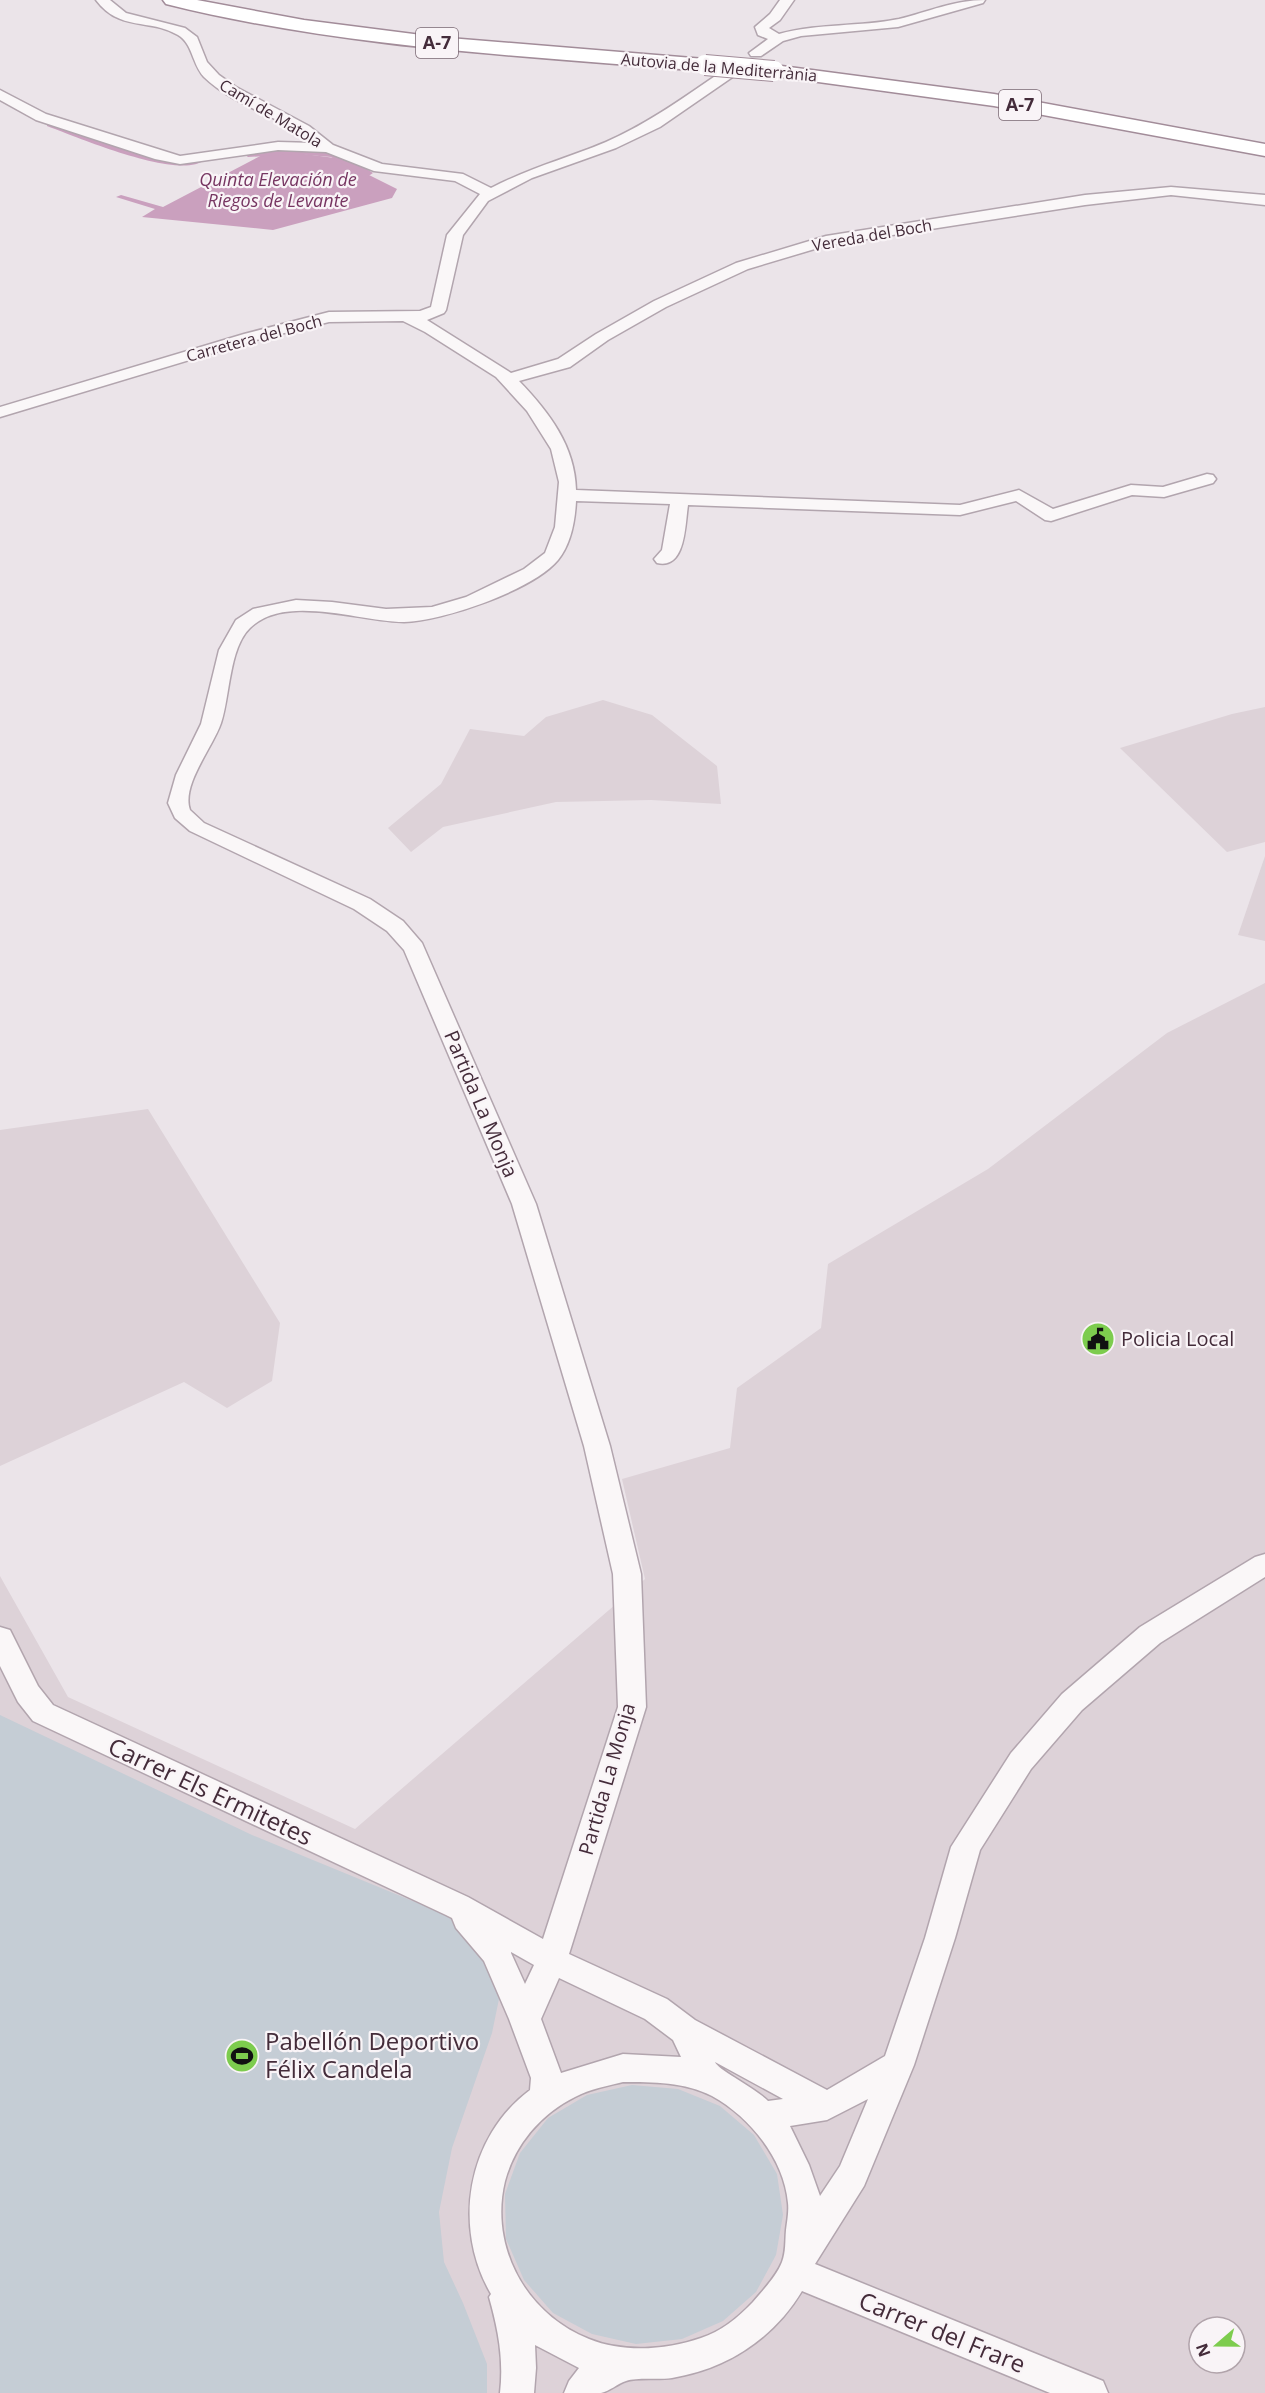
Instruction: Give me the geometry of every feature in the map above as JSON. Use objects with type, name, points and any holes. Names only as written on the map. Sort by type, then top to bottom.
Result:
[{"type":"highway","name":"Autovia de la Mediterrània","points":[[172,0],[260,19],[371,36],[705,65],[775,67],[994,100],[1265,150]]},
{"type":"highway","name":"Autovia de la Mediterrània","points":[[221,0],[361,25],[726,65],[881,74],[1008,92],[1265,139]]},
{"type":"street","name":"Camí de Matola","points":[[103,0],[112,10],[123,16],[179,31],[190,37],[200,63],[214,78],[290,122],[328,148]]},
{"type":"street","points":[[777,38],[763,32],[762,27],[775,17],[788,0]]},
{"type":"street","points":[[756,53],[777,38],[801,32],[898,23],[978,0]]},
{"type":"street","name":"Carretera del Boch","points":[[0,412],[250,337],[329,317],[422,316],[438,310],[455,235],[483,198],[527,175],[611,145],[656,124],[726,65]]},
{"type":"street","points":[[0,94],[41,117],[160,156],[180,160],[278,146],[328,148],[379,168],[458,177],[480,186],[490,194]]},
{"type":"street","name":"Vereda del Boch","points":[[508,379],[564,363],[602,337],[660,304],[742,266],[826,241],[1085,200],[1171,191],[1265,200]]},
{"type":"street","points":[[404,316],[428,324],[508,379],[548,426],[564,454],[567,495],[960,510],[1019,495],[1051,516],[1131,490],[1164,492],[1207,479]]},
{"type":"street","name":"Partida La Monja","points":[[525,2019],[552,1960],[632,1707],[627,1574],[597,1446],[524,1204],[414,948],[395,926],[362,904],[196,826],[182,816],[178,802],[183,782],[211,723],[229,649],[239,627],[259,613],[285,607],[312,605],[404,616],[434,613],[480,599],[540,567],[559,548],[566,518],[567,495]]},
{"type":"street","points":[[663,559],[671,552],[680,499]]},
{"type":"street","points":[[504,2289],[534,2325],[576,2351],[624,2364],[656,2365],[700,2356],[740,2337],[772,2307],[852,2175],[898,2065],[940,1938],[966,1847],[1021,1761],[1072,1702],[1150,1635],[1265,1564]]},
{"type":"street","name":"Carrer Els Ermitetes","points":[[4,1657],[43,1713],[457,1906],[552,1960],[656,2009],[684,2030],[706,2078]]},
{"type":"street","name":"Carrer Els Ermitetes","points":[[457,1906],[496,1953],[525,2019],[547,2078],[546,2097]]},
{"type":"street","points":[[684,2030],[827,2106]]},
{"type":"street","points":[[764,2116],[827,2106],[898,2065]]},
{"type":"street","points":[[517,2393],[520,2374],[518,2339],[504,2289],[489,2255],[483,2219],[486,2184],[499,2150],[519,2121],[546,2097],[582,2078],[623,2067],[665,2068],[706,2078],[737,2094],[764,2116],[792,2157],[803,2195],[805,2204],[798,2262]]},
{"type":"street","name":"Carrer del Frare","points":[[798,2262],[1091,2393]]},
{"type":"street","points":[[581,2393],[588,2382],[624,2364]]},
{"type":"shaded area","points":[[603,700],[652,715],[717,766],[721,804],[651,800],[556,802],[443,827],[411,852],[388,828],[441,784],[470,729],[524,736],[546,717]]},
{"type":"shaded area","points":[[1265,707],[1265,842],[1227,852],[1120,748],[1232,714]]},
{"type":"shaded area","points":[[1265,856],[1265,941],[1238,935]]},
{"type":"shaded area","points":[[1265,983],[1265,2393],[0,2393],[0,1576],[68,1697],[355,1829],[645,1579],[622,1479],[730,1448],[737,1388],[821,1328],[828,1264],[988,1169],[1167,1033]]},
{"type":"shaded area","points":[[148,1109],[280,1323],[272,1381],[227,1408],[184,1382],[0,1466],[0,1130]]},
{"type":"shaded area","name":"Pabellón Deportivo Félix Candela","points":[[0,1715],[252,1835],[454,1918],[488,1962],[499,1999],[492,2033],[452,2148],[439,2212],[444,2262],[487,2364],[487,2393],[0,2393]]},
{"type":"shaded area","points":[[632,2085],[678,2089],[720,2106],[754,2135],[777,2174],[783,2215],[776,2255],[756,2292],[723,2321],[682,2339],[636,2344],[592,2334],[553,2313],[524,2280],[506,2239],[505,2194],[520,2153],[548,2118],[587,2095]]},
{"type":"water","name":"Quinta Elevación de Riegos de Levante","points":[[289,152],[335,158],[397,189],[392,198],[273,230],[142,217],[155,209],[116,197],[121,195],[163,207],[264,154]]},
{"type":"waterway","points":[[51,124],[142,156],[174,163],[198,160]]},
{"type":"waterway","points":[[248,153],[297,150],[334,154],[367,173]]},
{"type":"place","name":"Policia Local","points":[[1098,1339]]},
{"type":"place","name":"Pabellón Deportivo Félix Candela","points":[[242,2056]]}]
